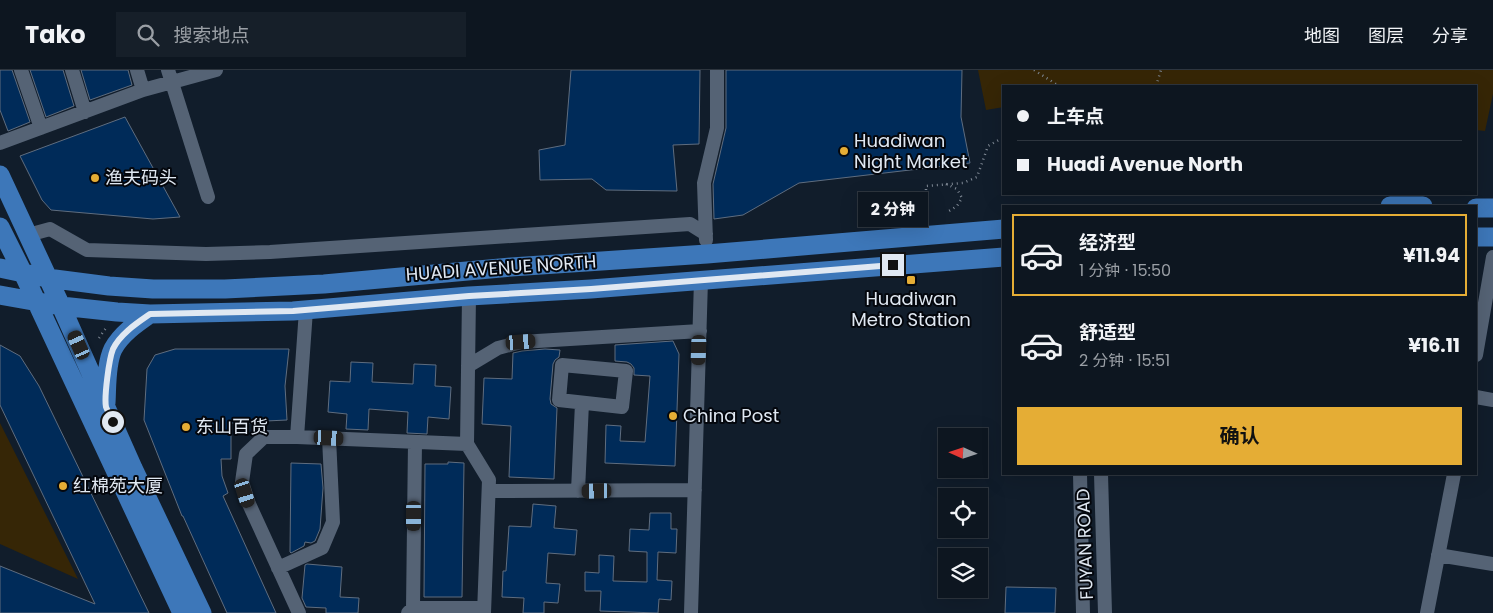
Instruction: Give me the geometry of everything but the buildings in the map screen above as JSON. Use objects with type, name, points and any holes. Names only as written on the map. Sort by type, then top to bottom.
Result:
[{"type":"main road","points":[[0,175],[133,468],[202,613]]},
{"type":"main road","points":[[1477,208],[1493,208]]},
{"type":"main road","points":[[0,227],[182,613]]},
{"type":"main road","name":"HUADI AVENUE NORTH","points":[[0,268],[48,278],[109,286],[225,289],[324,284],[511,267],[706,254],[1002,229]]},
{"type":"main road","points":[[1477,237],[1493,237]]},
{"type":"main road","name":"HUADI AVENUE NORTH","points":[[0,295],[61,306],[150,314],[306,310],[469,296],[591,289],[1002,257]]},
{"type":"main road","points":[[106,406],[108,370],[114,349],[126,333],[150,314]]},
{"type":"street","points":[[21,70],[41,128]]},
{"type":"street","points":[[72,70],[85,112]]},
{"type":"street","points":[[137,70],[143,90]]},
{"type":"street","points":[[0,143],[143,90],[170,76],[216,70]]},
{"type":"street","points":[[706,254],[704,183],[717,128],[717,70]]},
{"type":"street","points":[[170,76],[208,197]]},
{"type":"street","points":[[28,235],[50,229],[87,250],[206,254],[270,252],[690,224],[706,234]]},
{"type":"street","points":[[1477,349],[1493,257]]},
{"type":"street","points":[[691,613],[701,280]]},
{"type":"street","points":[[415,442],[410,611],[484,611],[489,480],[467,444],[469,296]]},
{"type":"street","points":[[297,437],[306,310]]},
{"type":"street","points":[[468,366],[498,348],[521,342],[700,330]]},
{"type":"street","points":[[562,364],[626,371],[622,407],[582,403],[559,400],[562,364]]},
{"type":"street","points":[[1477,397],[1493,400]]},
{"type":"street","points":[[578,491],[582,403]]},
{"type":"street","points":[[299,613],[249,504],[242,482],[246,454],[264,437],[467,444]]},
{"type":"street","points":[[278,568],[322,548],[333,522],[329,438]]},
{"type":"street","name":"FUYAN ROAD","points":[[1080,475],[1084,613]]},
{"type":"street","name":"FUYAN ROAD","points":[[1102,475],[1105,613]]},
{"type":"street","points":[[1427,613],[1454,475]]},
{"type":"street","points":[[489,491],[695,490]]},
{"type":"street","points":[[1438,554],[1493,564]]},
{"type":"path","points":[[1034,70],[1057,85]]},
{"type":"path","points":[[1156,85],[1161,70]]},
{"type":"path","points":[[918,213],[926,200],[926,186],[963,183],[977,177],[988,146],[1002,138]]},
{"type":"path","points":[[945,184],[957,189],[962,198],[957,206],[949,211]]},
{"type":"path","points":[[98,338],[106,328]]},
{"type":"shaded area","points":[[978,70],[1493,70],[1493,94],[1485,131],[1477,130],[1477,85],[1002,85],[1002,107],[986,110]]},
{"type":"shaded area","points":[[0,423],[78,579],[0,544]]},
{"type":"place","name":"Huadiwan Night Market","points":[[844,151]]},
{"type":"place","name":"渔夫码头","points":[[95,178]]},
{"type":"place","name":"Huadiwan Metro Station","points":[[911,280]]},
{"type":"place","name":"China Post","points":[[673,416]]},
{"type":"place","name":"东山百货","points":[[186,427]]},
{"type":"place","name":"红棉苑大厦","points":[[63,486]]},
{"type":"route","points":[[113,422],[106,406],[108,370],[114,349],[126,333],[150,314],[293,311],[469,296],[591,289],[893,265]]}]
